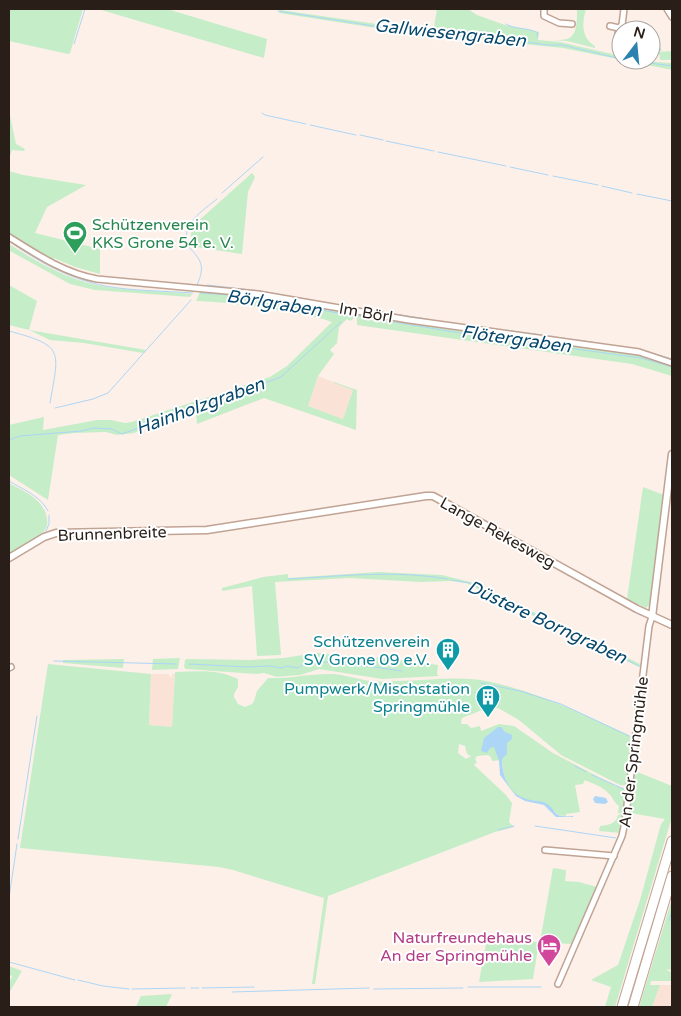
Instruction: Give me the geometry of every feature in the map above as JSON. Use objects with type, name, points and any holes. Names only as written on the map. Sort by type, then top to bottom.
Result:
[{"type":"highway","points":[[622,1007],[672,841]]},
{"type":"highway","points":[[633,1007],[672,876]]},
{"type":"street","points":[[544,9],[544,16],[559,22],[572,24]]},
{"type":"street","points":[[668,9],[672,17]]},
{"type":"street","name":"Im Börl","points":[[9,236],[51,263],[97,279],[258,294],[409,320],[639,352],[672,363]]},
{"type":"street","points":[[652,617],[672,454]]},
{"type":"street","name":"Lange Rekesweg","points":[[192,531],[433,496],[652,617],[672,625]]},
{"type":"street","name":"Brunnenbreite","points":[[9,558],[44,537],[56,533],[192,531]]},
{"type":"street","name":"An der Springmühle","points":[[558,984],[622,836],[652,617]]},
{"type":"street","points":[[545,850],[614,856]]},
{"type":"shaded area","points":[[318,376],[353,390],[343,419],[308,406]]},
{"type":"shaded area","points":[[151,674],[169,674],[172,677],[172,674],[175,674],[172,727],[149,725]]},
{"type":"shaded area","points":[[660,985],[672,985],[672,1007],[652,1007]]},
{"type":"green space","points":[[9,9],[83,9],[70,53],[9,41]]},
{"type":"green space","points":[[98,9],[167,9],[267,39],[264,58]]},
{"type":"green space","points":[[437,9],[468,9],[477,15],[505,25],[539,32],[538,40],[560,42],[611,54],[611,58],[563,48],[402,32],[279,13],[280,10],[433,32]]},
{"type":"green space","points":[[577,9],[586,9],[584,19],[585,34],[595,48],[567,41],[554,40],[571,37],[575,31]]},
{"type":"green space","points":[[672,51],[672,60],[661,60],[661,52]]},
{"type":"green space","points":[[661,62],[672,63],[672,70],[661,68]]},
{"type":"green space","points":[[9,111],[16,144],[25,149],[24,151],[12,150],[9,159]]},
{"type":"green space","points":[[9,171],[86,185],[47,207],[35,233],[100,249],[100,274],[75,267],[54,258],[52,261],[9,234]]},
{"type":"green space","points":[[252,173],[255,177],[248,192],[242,254],[196,247],[191,236],[195,224]]},
{"type":"green space","points":[[9,244],[56,271],[81,281],[107,287],[192,294],[190,297],[95,290],[70,284],[10,251]]},
{"type":"green space","points":[[9,285],[37,301],[29,330],[9,325]]},
{"type":"green space","points":[[201,290],[229,291],[348,311],[353,315],[353,319],[350,321],[347,319],[339,327],[337,343],[330,350],[334,354],[318,376],[308,406],[343,419],[353,390],[334,382],[357,390],[356,430],[264,398],[197,424],[196,413],[176,417],[159,426],[147,427],[134,433],[117,435],[106,432],[58,435],[48,500],[9,475],[9,425],[44,417],[43,430],[97,420],[132,422],[270,377],[287,366],[332,322],[267,308],[196,301]]},
{"type":"green space","points":[[361,313],[642,355],[672,364],[672,376],[632,364],[357,325],[357,316]]},
{"type":"green space","points":[[29,330],[146,350],[143,353],[84,343],[50,340]]},
{"type":"green space","points":[[9,483],[38,501],[45,512],[47,527],[31,542],[9,554]]},
{"type":"green space","points":[[643,487],[664,495],[665,500],[650,604],[646,608],[627,599]]},
{"type":"green space","points":[[378,572],[442,575],[474,583],[640,664],[639,667],[466,583],[349,578],[275,582],[281,655],[257,656],[252,586],[222,591],[222,588],[263,577],[288,574],[288,578]]},
{"type":"green space","points":[[317,653],[394,659],[438,665],[437,674],[439,676],[382,679],[319,669],[300,675],[277,677],[264,673],[186,669],[184,667],[185,660],[187,659],[250,660]]},
{"type":"green space","points":[[180,658],[178,669],[152,670],[153,659]]},
{"type":"green space","points":[[124,659],[123,668],[63,663],[63,660]]},
{"type":"green space","points":[[48,664],[151,674],[149,725],[172,727],[175,672],[215,672],[238,679],[238,687],[234,697],[238,704],[245,707],[252,704],[257,691],[268,678],[333,674],[377,682],[467,679],[491,682],[528,692],[581,713],[633,737],[627,786],[620,785],[561,755],[519,720],[500,709],[494,707],[487,708],[462,718],[461,724],[467,724],[471,728],[480,726],[481,731],[499,724],[514,726],[553,753],[616,786],[624,788],[627,791],[621,833],[599,831],[600,826],[611,824],[618,815],[623,814],[618,813],[619,806],[600,787],[585,780],[583,784],[575,785],[580,812],[566,814],[566,816],[562,815],[556,813],[543,803],[518,796],[507,783],[503,772],[502,760],[492,761],[488,755],[477,756],[475,759],[477,762],[474,765],[512,803],[509,822],[514,827],[495,832],[328,896],[315,984],[312,984],[324,898],[219,867],[20,848]],"holes":[[[459,744],[465,746],[467,754],[471,756],[466,759],[458,753]]]},
{"type":"green space","points":[[635,771],[672,786],[672,817],[615,1007],[605,1007],[611,987],[591,980],[618,965],[640,900],[661,824],[665,819],[630,813]]},
{"type":"green space","points":[[553,868],[566,870],[565,881],[579,882],[597,887],[572,944],[540,942]]},
{"type":"green space","points":[[672,899],[672,970],[666,969],[672,973],[672,981],[651,981],[650,985],[660,985],[652,1007],[639,1007]]},
{"type":"green space","points":[[487,938],[539,942],[533,979],[479,982]]},
{"type":"green space","points":[[9,966],[22,971],[9,993],[9,984],[12,976],[9,975]]},
{"type":"green space","points":[[172,994],[166,1007],[136,1007],[141,996]]},
{"type":"water","points":[[498,727],[512,735],[512,739],[507,743],[507,754],[502,759],[505,777],[514,792],[518,796],[529,800],[548,804],[560,816],[573,817],[556,817],[544,805],[525,801],[516,796],[500,775],[499,761],[494,747],[490,748],[487,753],[481,751],[484,738]]},
{"type":"water","points":[[595,796],[606,798],[608,802],[605,804],[595,803],[593,799]]},
{"type":"waterway","name":"Gallwiesengraben","points":[[74,44],[85,9]]},
{"type":"waterway","name":"Gallwiesengraben","points":[[278,11],[405,31],[479,36],[548,45],[562,45],[611,57]]},
{"type":"waterway","points":[[506,24],[534,31],[538,33],[537,37]]},
{"type":"waterway","name":"Gallwiesengraben","points":[[661,64],[672,66]]},
{"type":"waterway","points":[[262,113],[306,124]]},
{"type":"waterway","points":[[310,125],[356,135]]},
{"type":"waterway","points":[[360,135],[383,140]]},
{"type":"waterway","points":[[386,141],[434,151]]},
{"type":"waterway","points":[[438,152],[506,166]]},
{"type":"waterway","points":[[222,193],[263,157]]},
{"type":"waterway","points":[[510,167],[548,175]]},
{"type":"waterway","points":[[553,176],[598,185]]},
{"type":"waterway","points":[[602,186],[632,193]]},
{"type":"waterway","points":[[637,194],[672,201]]},
{"type":"waterway","points":[[197,285],[200,278],[201,263],[187,245],[187,230],[194,218],[217,199]]},
{"type":"waterway","name":"Börlgraben","points":[[9,241],[55,269],[92,283],[126,289],[193,293]]},
{"type":"waterway","points":[[207,285],[260,291],[362,309]]},
{"type":"waterway","name":"Börlgraben","points":[[200,293],[245,296],[349,315]]},
{"type":"waterway","points":[[55,408],[93,399],[108,393],[191,300]]},
{"type":"waterway","points":[[365,309],[392,314]]},
{"type":"waterway","points":[[395,314],[427,319]]},
{"type":"waterway","name":"Flötergraben","points":[[358,316],[454,332],[641,358],[672,367]]},
{"type":"waterway","points":[[430,320],[447,322]]},
{"type":"waterway","name":"Hainholzgraben","points":[[9,440],[20,436],[82,431],[93,428],[112,429],[122,434],[146,425],[166,422],[181,411],[196,409],[281,377],[341,322]]},
{"type":"waterway","points":[[452,323],[479,327]]},
{"type":"waterway","points":[[482,327],[502,330]]},
{"type":"waterway","points":[[506,330],[525,333]]},
{"type":"waterway","points":[[9,331],[40,341],[49,346],[54,353],[56,361],[50,403]]},
{"type":"waterway","points":[[528,333],[548,336]]},
{"type":"waterway","points":[[551,336],[573,340]]},
{"type":"waterway","points":[[577,340],[592,342]]},
{"type":"waterway","points":[[601,344],[637,349]]},
{"type":"waterway","points":[[641,350],[672,359]]},
{"type":"waterway","points":[[9,481],[36,497],[48,511]]},
{"type":"waterway","points":[[463,509],[490,524]]},
{"type":"waterway","points":[[46,531],[49,524],[49,515]]},
{"type":"waterway","points":[[198,527],[210,526]]},
{"type":"waterway","points":[[114,535],[155,534]]},
{"type":"waterway","points":[[159,534],[178,534]]},
{"type":"waterway","points":[[60,536],[111,535]]},
{"type":"waterway","name":"Düstere Borngraben","points":[[288,579],[388,574],[448,579]]},
{"type":"waterway","name":"Düstere Borngraben","points":[[451,580],[470,583],[641,667],[634,728]]},
{"type":"waterway","points":[[585,584],[594,589]]},
{"type":"waterway","points":[[597,591],[615,600]]},
{"type":"waterway","points":[[617,602],[640,615]]},
{"type":"waterway","points":[[641,666],[643,653]]},
{"type":"waterway","points":[[54,661],[176,664]]},
{"type":"waterway","points":[[189,664],[282,668],[287,666],[298,668],[305,664],[331,662],[402,671]]},
{"type":"waterway","points":[[481,683],[520,691],[561,704],[629,736]]},
{"type":"waterway","points":[[18,839],[37,716]]},
{"type":"waterway","points":[[575,766],[586,772]]},
{"type":"waterway","points":[[592,775],[624,789]]},
{"type":"waterway","points":[[498,830],[514,826]]},
{"type":"waterway","points":[[535,826],[616,838]]},
{"type":"waterway","points":[[9,898],[17,844]]},
{"type":"waterway","points":[[669,921],[672,911]]},
{"type":"waterway","points":[[9,962],[75,980]]},
{"type":"waterway","points":[[78,980],[103,986],[129,989]]},
{"type":"waterway","points":[[202,988],[254,987]]},
{"type":"waterway","points":[[468,987],[541,987]]},
{"type":"waterway","points":[[132,989],[185,988]]},
{"type":"waterway","points":[[191,988],[199,988]]},
{"type":"waterway","points":[[232,992],[369,988]]},
{"type":"waterway","points":[[374,989],[463,988]]},
{"type":"place","name":"Schützenverein KKS Grone 54 e. V.","points":[[75,254]]},
{"type":"place","name":"Schützenverein SV Grone 09 e.V.","points":[[448,671]]},
{"type":"place","name":"Pumpwerk/Mischstation Springmühle","points":[[488,718]]},
{"type":"place","name":"Naturfreundehaus An der Springmühle","points":[[549,967]]}]
